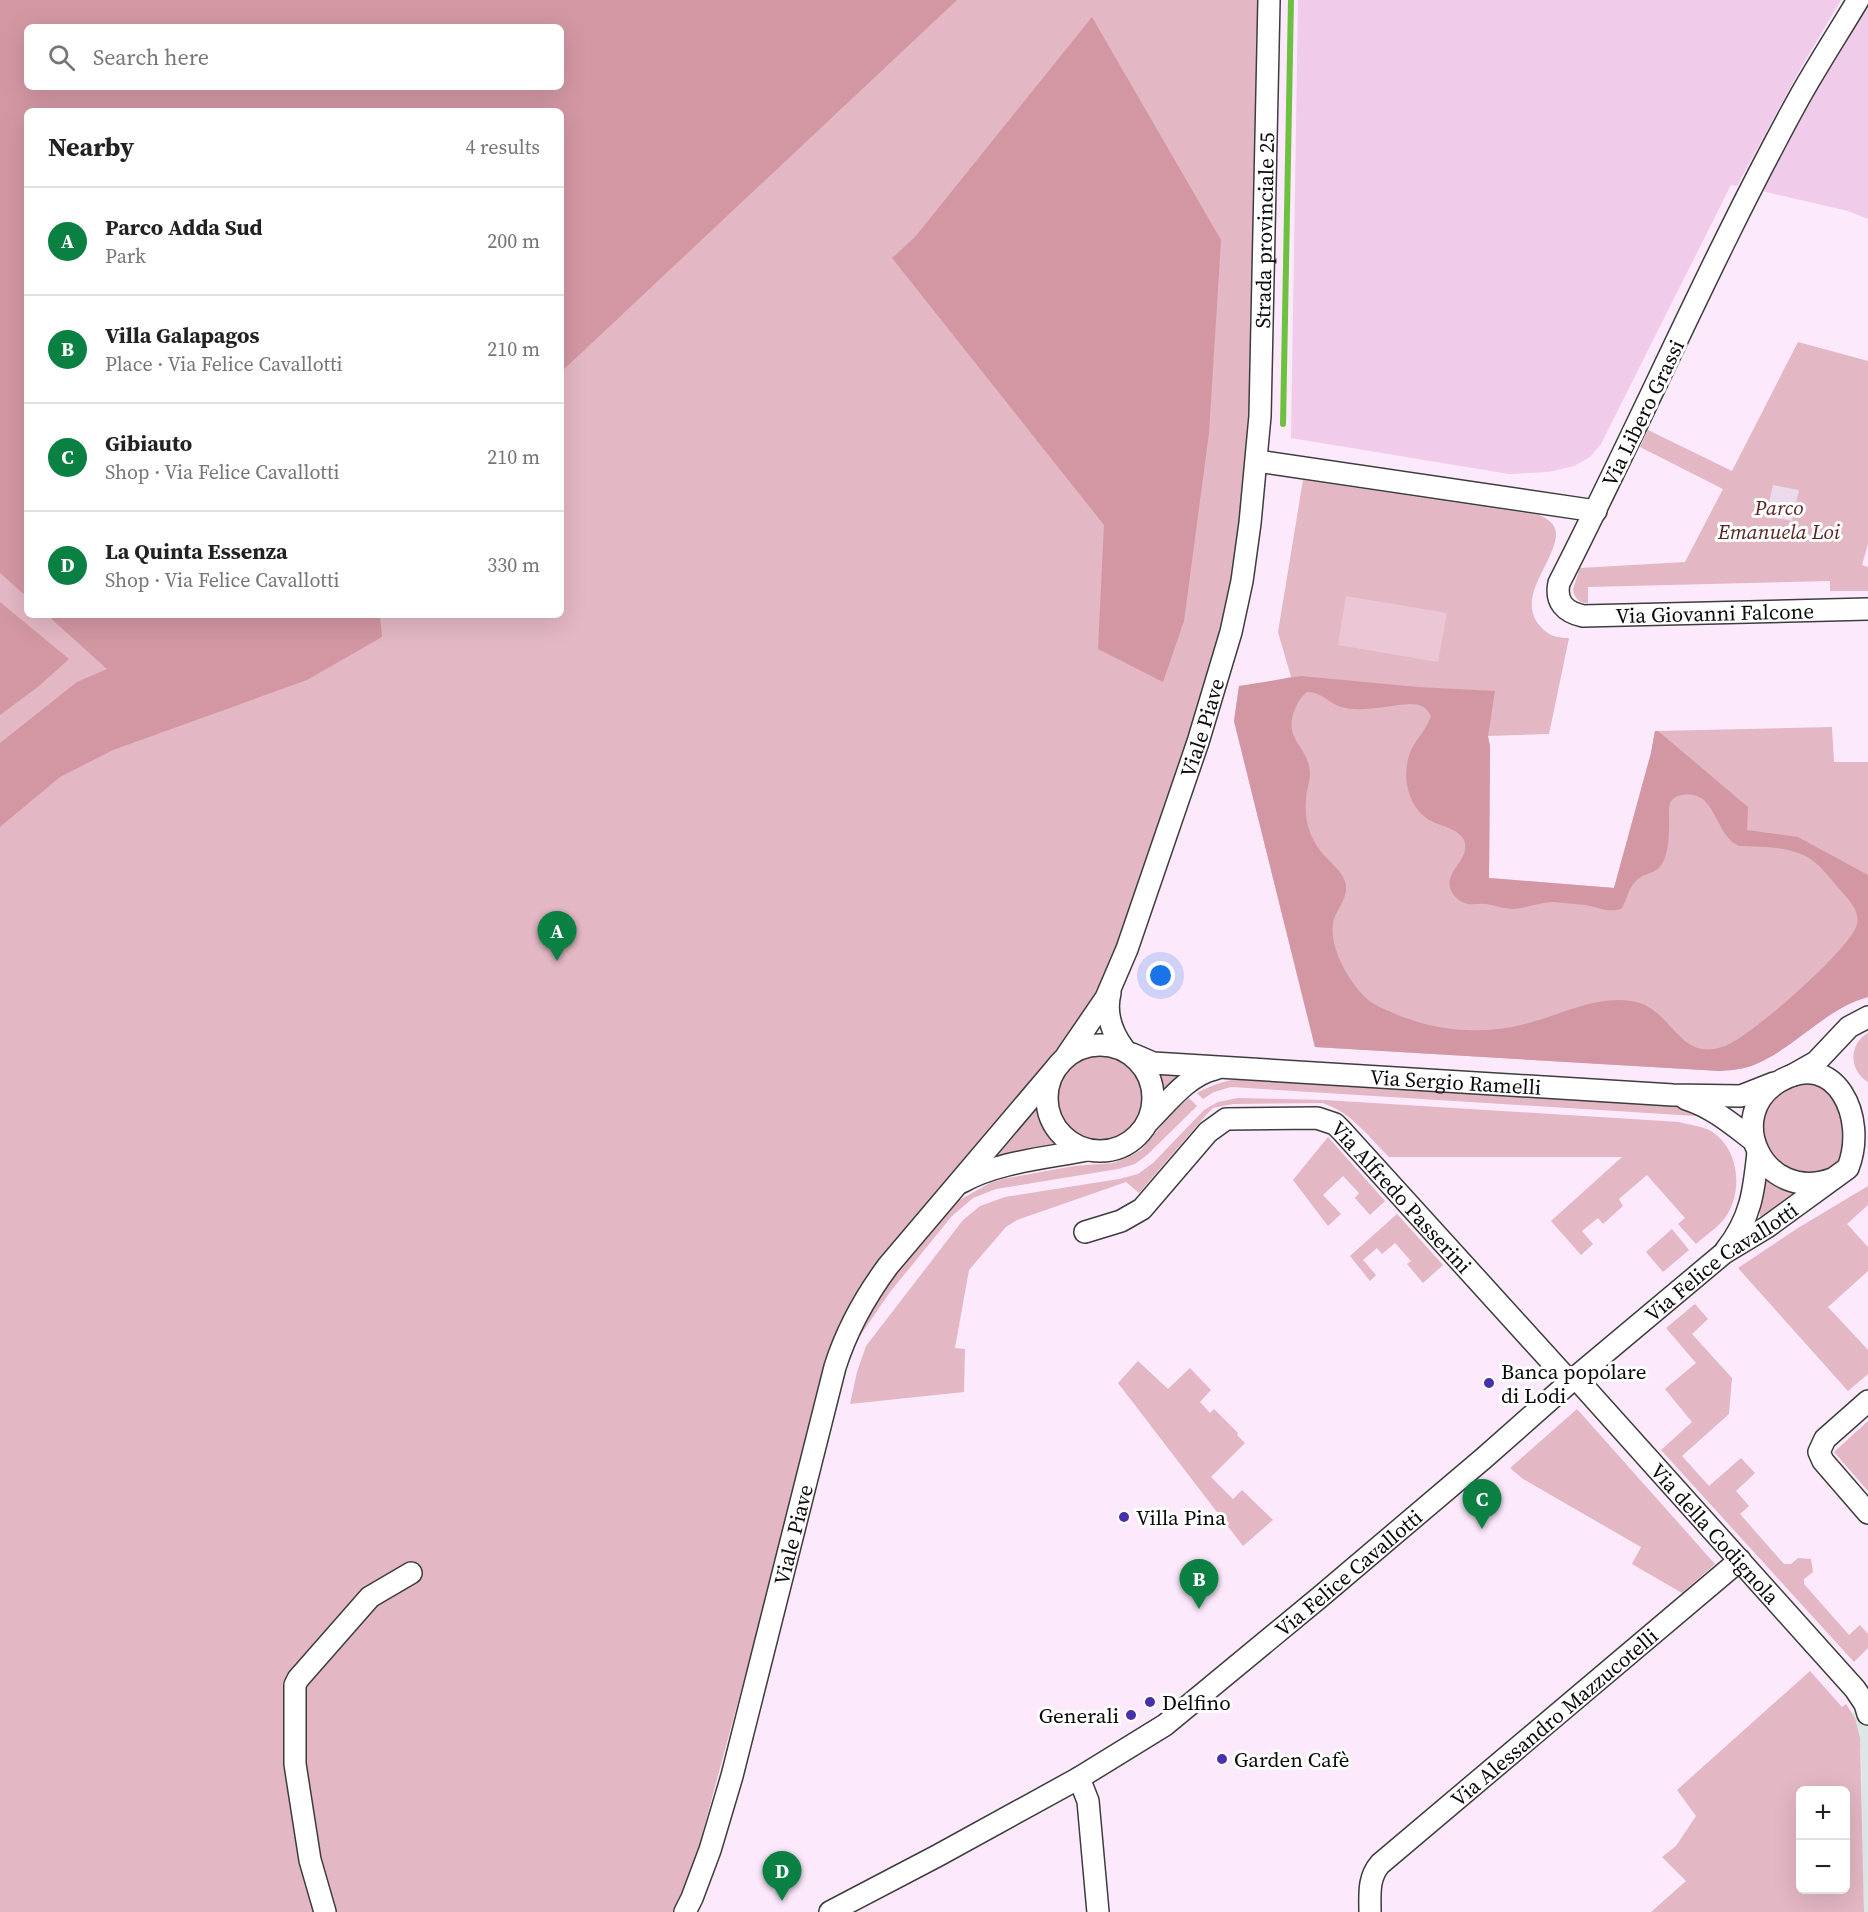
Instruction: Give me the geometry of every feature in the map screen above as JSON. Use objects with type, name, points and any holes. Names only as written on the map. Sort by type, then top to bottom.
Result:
[{"type":"street","name":"Strada provinciale 25","points":[[1257,461],[1260,416],[1269,0]]},
{"type":"street","name":"Via Libero Grassi","points":[[1563,607],[1558,599],[1559,584],[1735,220],[1800,96],[1858,0]]},
{"type":"street","points":[[1257,461],[1596,511]]},
{"type":"street","name":"Viale Piave","points":[[690,1907],[732,1776],[843,1341],[872,1287],[946,1196],[1062,1061],[1088,1027],[1111,986],[1137,919],[1190,764],[1231,632],[1242,581],[1257,461]]},
{"type":"street","name":"Via Giovanni Falcone","points":[[1563,607],[1570,612],[1583,615],[1868,609]]},
{"type":"street","name":"Viale Piave","points":[[946,1196],[960,1184],[983,1172],[1087,1150],[1105,1151],[1123,1147],[1138,1136],[1149,1121],[1154,1103],[1152,1084],[1145,1067],[1117,1040],[1108,1009],[1111,986]]},
{"type":"street","points":[[1724,1253],[1740,1229],[1751,1204],[1756,1147],[1753,1124],[1760,1100],[1769,1089],[1815,1062],[1858,1022]]},
{"type":"street","points":[[1853,1090],[1838,1062],[1858,1022]]},
{"type":"street","name":"Viale Piave","points":[[1087,1150],[1071,1143],[1058,1131],[1050,1117],[1047,1100],[1048,1083],[1062,1061],[1080,1048],[1095,1044],[1110,1045],[1128,1052]]},
{"type":"street","name":"Via Sergio Ramelli","points":[[1128,1052],[1153,1063],[1673,1095],[1741,1096],[1786,1078]]},
{"type":"street","name":"Via Sergio Ramelli","points":[[1149,1121],[1198,1076],[1215,1069],[1236,1069]]},
{"type":"street","points":[[1786,1078],[1816,1074],[1853,1090]]},
{"type":"street","name":"Via Felice Cavallotti","points":[[1756,1147],[1766,1165],[1784,1179],[1800,1184],[1812,1184],[1840,1174],[1856,1158],[1861,1147],[1864,1128],[1853,1090]]},
{"type":"street","name":"Via Sergio Ramelli","points":[[1673,1095],[1706,1107],[1756,1147]]},
{"type":"street","name":"Via Alfredo Passerini","points":[[1085,1232],[1121,1221],[1142,1209],[1208,1132],[1226,1119],[1317,1118],[1327,1120],[1342,1131],[1572,1380]]},
{"type":"street","name":"Via Felice Cavallotti","points":[[830,1912],[1079,1778],[1154,1732],[1218,1683],[1724,1253],[1767,1227],[1840,1174],[1868,1158]]},
{"type":"street","name":"Via della Codignola","points":[[1572,1380],[1740,1560],[1862,1683],[1868,1714]]},
{"type":"street","points":[[1868,1401],[1825,1438],[1819,1452],[1822,1461],[1868,1513]]},
{"type":"street","name":"Via Alessandro Mazzucotelli","points":[[1370,1912],[1371,1878],[1380,1864],[1740,1560]]},
{"type":"street","points":[[325,1912],[310,1860],[295,1764],[295,1685],[370,1598],[411,1573]]},
{"type":"street","points":[[1079,1778],[1088,1801],[1098,1912]]},
{"type":"shaded area","points":[[0,0],[957,0],[564,369],[564,108],[24,108],[24,594],[0,573]]},
{"type":"shaded area","points":[[1298,0],[1841,0],[1802,66],[1737,186],[1731,185],[1601,444],[1590,457],[1574,466],[1548,472],[1509,474],[1291,438]]},
{"type":"shaded area","points":[[1868,3],[1868,219],[1848,211],[1762,191],[1816,89]]},
{"type":"shaded area","points":[[1092,17],[1221,240],[1209,433],[1184,621],[1163,682],[1098,649],[1104,525],[892,258],[915,237]]},
{"type":"shaded area","points":[[1773,485],[1799,490],[1792,521],[1766,516]]},
{"type":"shaded area","points":[[1346,596],[1447,613],[1438,662],[1338,645]]},
{"type":"shaded area","points":[[0,602],[69,659],[39,686],[0,715]]},
{"type":"shaded area","points":[[50,618],[380,618],[382,637],[307,680],[113,750],[60,777],[0,827],[0,743],[77,682],[107,669]]},
{"type":"shaded area","points":[[1301,676],[1418,687],[1495,691],[1488,736],[1490,747],[1489,878],[1614,888],[1655,731],[1658,731],[1748,807],[1747,830],[1798,837],[1868,875],[1868,997],[1838,1010],[1771,1057],[1748,1067],[1725,1071],[1315,1047],[1234,721],[1239,686]],"holes":[[[1307,692],[1312,692],[1349,709],[1414,704],[1420,705],[1429,713],[1431,716],[1408,759],[1406,770],[1409,792],[1419,812],[1428,819],[1456,832],[1464,840],[1464,854],[1450,880],[1454,896],[1464,903],[1513,909],[1554,902],[1607,910],[1621,909],[1633,884],[1658,869],[1664,860],[1668,840],[1670,803],[1676,797],[1690,794],[1704,800],[1728,838],[1739,846],[1786,850],[1812,860],[1850,902],[1857,915],[1857,924],[1851,936],[1820,971],[1755,1027],[1725,1046],[1709,1049],[1696,1047],[1686,1041],[1657,1013],[1645,1005],[1631,1001],[1593,1003],[1532,1022],[1478,1030],[1443,1028],[1391,1012],[1370,1001],[1358,989],[1345,970],[1333,939],[1334,919],[1344,899],[1346,884],[1340,872],[1318,848],[1309,829],[1306,815],[1309,764],[1292,728],[1295,709],[1303,696]]]},
{"type":"shaded area","points":[[1868,1697],[1868,1912],[1864,1912],[1861,1750],[1852,1713]]},
{"type":"green space","points":[[0,0],[1260,0],[1249,455],[1235,580],[1194,731],[1105,981],[1064,1047],[880,1267],[833,1350],[686,1894],[674,1912],[0,1912]]},
{"type":"green space","name":"Parco Emanuela Loi","points":[[1798,342],[1868,361],[1868,544],[1862,565],[1868,567],[1868,591],[1830,591],[1830,581],[1588,587],[1588,603],[1578,599],[1573,589],[1580,568],[1685,562],[1723,489],[1640,447],[1648,430],[1732,471]]},
{"type":"green space","points":[[1303,480],[1539,515],[1555,527],[1554,545],[1534,592],[1533,615],[1546,632],[1560,638],[1569,638],[1549,734],[1488,736],[1490,747],[1489,878],[1614,888],[1655,731],[1832,727],[1834,762],[1868,762],[1868,997],[1838,1010],[1771,1057],[1748,1067],[1725,1071],[1315,1047],[1234,721],[1239,686],[1250,686],[1291,677],[1278,632]]},
{"type":"green space","points":[[1868,1033],[1868,1082],[1857,1071],[1853,1058],[1857,1044]]},
{"type":"green space","points":[[1101,1054],[1118,1058],[1132,1067],[1141,1081],[1145,1098],[1141,1115],[1132,1129],[1118,1138],[1101,1142],[1084,1138],[1070,1129],[1061,1115],[1057,1098],[1061,1081],[1070,1067],[1084,1058]]},
{"type":"green space","points":[[1177,1065],[1181,1083],[1162,1100],[1162,1086],[1155,1067]]},
{"type":"green space","points":[[1248,1078],[1665,1103],[1685,1106],[1698,1115],[1231,1087],[1214,1092],[1203,1099],[1197,1093],[1222,1082]]},
{"type":"green space","points":[[1812,1082],[1839,1094],[1852,1147],[1836,1164],[1824,1172],[1787,1171],[1765,1146],[1762,1139],[1762,1122],[1768,1106],[1778,1094],[1792,1086]]},
{"type":"green space","points":[[1041,1096],[1043,1112],[1049,1126],[1069,1148],[976,1167]]},
{"type":"green space","points":[[1189,1098],[1197,1106],[1135,1164],[1118,1169],[996,1189],[973,1198],[952,1216],[890,1292],[858,1336],[877,1296],[897,1268],[956,1202],[990,1183],[1003,1179],[1074,1166],[1113,1163],[1129,1157],[1141,1150],[1174,1111]]},
{"type":"green space","points":[[1238,1098],[1325,1100],[1679,1122],[1711,1131],[1728,1148],[1736,1170],[1735,1193],[1732,1205],[1724,1219],[1696,1244],[1678,1224],[1685,1218],[1647,1175],[1619,1199],[1623,1206],[1603,1224],[1598,1218],[1582,1231],[1593,1244],[1581,1255],[1551,1221],[1622,1157],[1389,1157],[1350,1118],[1322,1103],[1233,1104],[1213,1108],[1139,1193],[1126,1182],[1017,1220],[1006,1227],[969,1270],[955,1348],[965,1349],[964,1392],[850,1404],[866,1346],[963,1220],[980,1206],[1005,1197],[1138,1174],[1153,1163],[1204,1110],[1218,1102]]},
{"type":"green space","points":[[1328,1137],[1385,1201],[1370,1215],[1355,1198],[1359,1193],[1343,1176],[1323,1195],[1341,1214],[1328,1226],[1293,1180]]},
{"type":"green space","points":[[1765,1173],[1800,1190],[1760,1217],[1760,1209]]},
{"type":"green space","points":[[1868,1186],[1868,1205],[1847,1224],[1868,1247],[1868,1271],[1828,1307],[1868,1350],[1868,1374],[1848,1391],[1738,1268],[1798,1228]]},
{"type":"green space","points":[[1397,1214],[1443,1265],[1423,1283],[1407,1264],[1411,1261],[1395,1243],[1382,1254],[1377,1248],[1363,1260],[1376,1275],[1370,1281],[1350,1256]]},
{"type":"green space","points":[[1672,1229],[1689,1250],[1663,1272],[1646,1252]]},
{"type":"green space","points":[[1695,1304],[1708,1319],[1692,1334],[1732,1378],[1729,1414],[1682,1456],[1709,1486],[1741,1458],[1755,1473],[1736,1491],[1749,1506],[1740,1514],[1784,1564],[1791,1564],[1798,1558],[1811,1559],[1813,1572],[1804,1579],[1804,1584],[1849,1635],[1860,1625],[1868,1634],[1868,1648],[1854,1662],[1661,1450],[1692,1422],[1665,1389],[1696,1363],[1666,1328]]},
{"type":"green space","points":[[1138,1361],[1168,1389],[1190,1368],[1211,1390],[1200,1402],[1210,1413],[1214,1409],[1245,1443],[1211,1477],[1233,1499],[1242,1490],[1273,1520],[1243,1546],[1118,1383]]},
{"type":"green space","points":[[1577,1409],[1715,1564],[1682,1593],[1632,1564],[1641,1547],[1523,1479],[1510,1468]]},
{"type":"green space","points":[[1868,1421],[1868,1491],[1834,1452]]},
{"type":"green space","points":[[1810,1671],[1842,1707],[1846,1704],[1855,1718],[1860,1738],[1864,1912],[1651,1912],[1686,1881],[1662,1857],[1676,1846],[1696,1816],[1677,1790]]},
{"type":"waterway","points":[[1283,424],[1291,0]]},
{"type":"place","name":"Parco Adda Sud","points":[[557,961]]},
{"type":"place","name":"Banca popolare di Lodi","points":[[1489,1383]]},
{"type":"place","name":"Villa Pina","points":[[1124,1517]]},
{"type":"place","name":"Gibiauto","points":[[1482,1529]]},
{"type":"place","name":"Villa Galapagos","points":[[1199,1609]]},
{"type":"place","name":"Delfino","points":[[1150,1702]]},
{"type":"place","name":"Generali","points":[[1131,1715]]},
{"type":"place","name":"Garden Cafè","points":[[1222,1759]]},
{"type":"place","name":"La Quinta Essenza","points":[[782,1901]]}]
